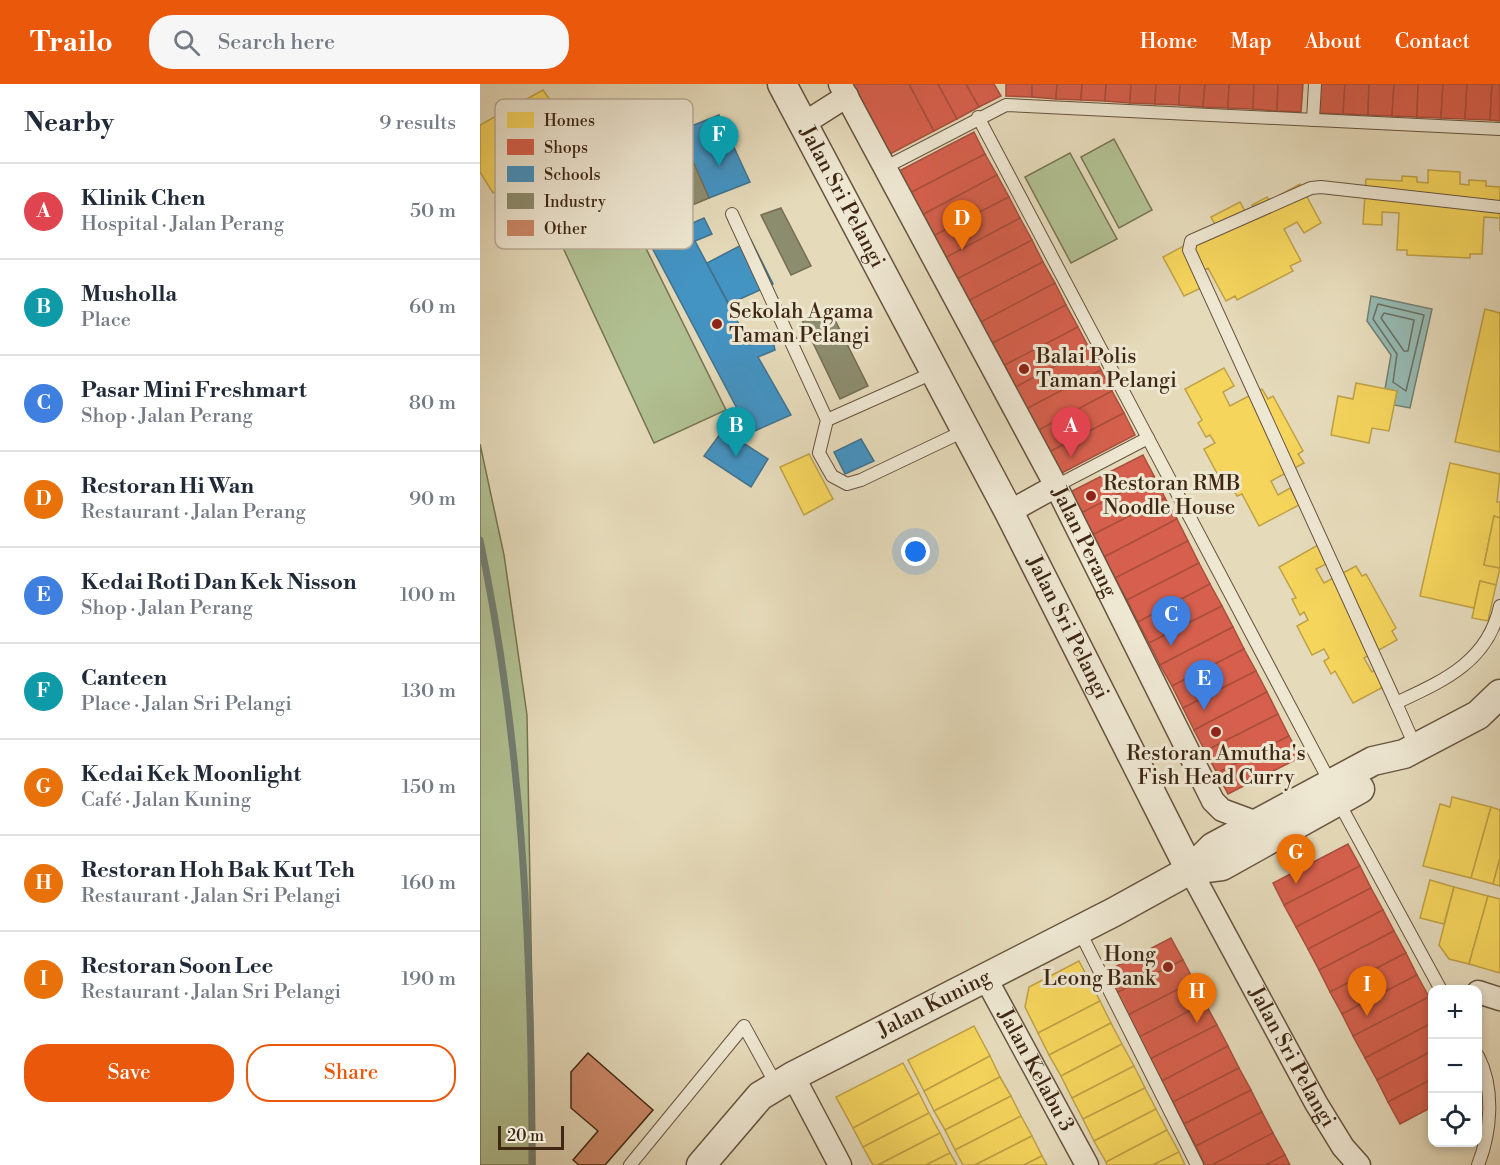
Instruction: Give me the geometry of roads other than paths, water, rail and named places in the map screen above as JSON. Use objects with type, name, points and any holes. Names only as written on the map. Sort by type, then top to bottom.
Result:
[{"type":"street","name":"Jalan Sri Pelangi","points":[[782,84],[1009,512],[1190,870],[1316,1103],[1343,1147],[1359,1165]]},
{"type":"street","points":[[802,123],[843,90]]},
{"type":"street","name":"Jalan Perang","points":[[843,90],[1056,486],[1213,801],[1222,810],[1257,823]]},
{"type":"street","points":[[1009,512],[1056,486]]},
{"type":"street","name":"Jalan Kuning","points":[[700,1165],[760,1096],[785,1081],[1079,930],[1190,870],[1213,847],[1257,823],[1384,774],[1410,751],[1478,715],[1500,694]]},
{"type":"street","name":"Jalan Kuning","points":[[1190,870],[1222,866],[1335,793]]},
{"type":"street","name":"Jalan Kelabu 3","points":[[985,977],[1087,1165]]},
{"type":"street","points":[[1482,994],[1500,999]]},
{"type":"street","points":[[785,1081],[840,1165]]},
{"type":"lane","points":[[1313,120],[1315,84]]},
{"type":"lane","points":[[884,168],[978,117],[1006,105],[1500,129]]},
{"type":"lane","points":[[978,117],[1438,985]]},
{"type":"lane","points":[[1410,751],[1396,703],[1189,250],[1191,242],[1311,188],[1322,187],[1500,207]]},
{"type":"lane","points":[[732,213],[827,420],[819,453],[832,476],[847,484],[861,480],[966,430]]},
{"type":"lane","points":[[827,420],[935,372]]},
{"type":"lane","points":[[1056,486],[1148,438]]},
{"type":"lane","points":[[1396,703],[1441,682],[1473,660],[1497,621],[1500,606]]},
{"type":"lane","points":[[1079,930],[1197,1165]]},
{"type":"lane","points":[[630,1165],[744,1026],[785,1081]]},
{"type":"lane","points":[[1478,1165],[1485,1148],[1495,1107],[1482,1068]]},
{"type":"water","points":[[1371,296],[1432,309],[1410,408],[1394,405],[1397,391],[1385,389],[1391,355],[1367,321]]},
{"type":"waterway","points":[[480,540],[495,617],[506,695],[522,851],[530,1008],[532,1165]]},
{"type":"place","name":"Canteen","points":[[719,166]]},
{"type":"place","name":"Restoran Hi Wan","points":[[962,250]]},
{"type":"place","name":"Sekolah Agama Taman Pelangi","points":[[717,324]]},
{"type":"place","name":"Balai Polis Taman Pelangi","points":[[1024,369]]},
{"type":"place","name":"Musholla","points":[[736,457]]},
{"type":"place","name":"Klinik Chen","points":[[1071,457]]},
{"type":"place","name":"Restoran RMB Noodle House","points":[[1091,496]]},
{"type":"place","name":"Pasar Mini Freshmart","points":[[1171,646]]},
{"type":"place","name":"Kedai Roti Dan Kek Nisson","points":[[1204,710]]},
{"type":"place","name":"Restoran Amutha's Fish Head Curry","points":[[1216,732]]},
{"type":"place","name":"Kedai Kek Moonlight","points":[[1296,884]]},
{"type":"place","name":"Hong Leong Bank","points":[[1168,967]]},
{"type":"place","name":"Restoran Soon Lee","points":[[1367,1016]]},
{"type":"place","name":"Restoran Hoh Bak Kut Teh","points":[[1197,1023]]}]
